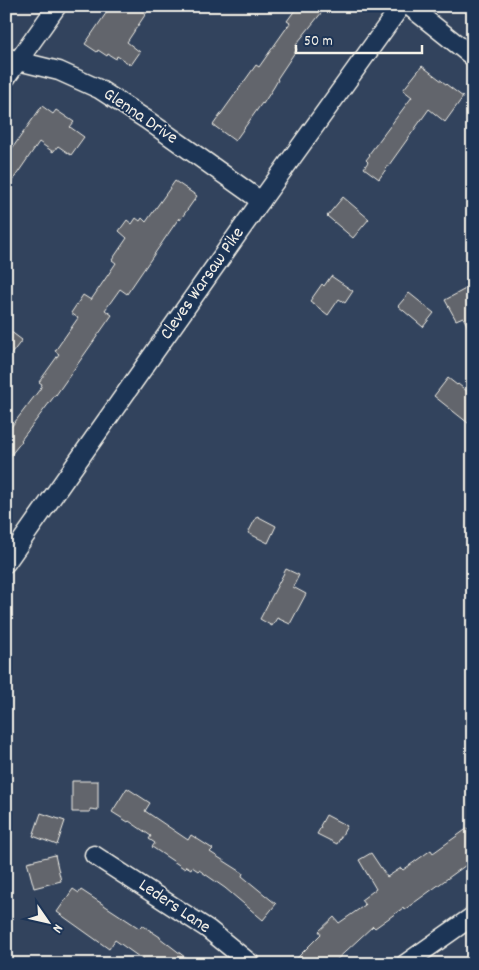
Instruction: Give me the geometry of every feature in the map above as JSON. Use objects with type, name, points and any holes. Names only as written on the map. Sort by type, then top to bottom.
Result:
[{"type":"street","points":[[6,78],[12,59],[57,6]]},
{"type":"street","name":"Cleves Warsaw Pike","points":[[6,563],[401,6]]},
{"type":"street","points":[[410,6],[473,57]]},
{"type":"street","name":"Glenna Drive","points":[[12,59],[59,70],[99,89],[147,120],[261,201]]},
{"type":"street","name":"Leders Lane","points":[[94,855],[208,929],[251,964]]},
{"type":"street","points":[[405,964],[473,916]]},
{"type":"building","points":[[111,6],[151,6],[127,42],[140,52],[131,65],[117,56],[116,59],[108,54],[107,56],[85,44]]},
{"type":"building","points":[[298,6],[315,6],[322,12],[298,42],[295,48],[297,49],[277,79],[274,87],[235,141],[213,125],[256,65],[259,67],[290,23],[287,21]]},
{"type":"building","points":[[422,66],[463,97],[445,122],[429,109],[379,179],[364,168],[368,162],[366,160],[412,97],[403,90]]},
{"type":"building","points":[[42,106],[53,114],[56,110],[74,122],[70,127],[84,137],[71,155],[58,146],[53,152],[39,142],[6,190],[6,157]]},
{"type":"building","points":[[175,181],[197,196],[180,220],[179,218],[127,294],[120,289],[105,310],[112,315],[56,395],[6,461],[6,429],[8,431],[40,389],[42,384],[39,382],[59,354],[55,351],[78,318],[71,313],[83,295],[91,300],[116,263],[112,260],[127,238],[119,231],[127,220],[132,224],[136,218],[140,221],[142,218],[146,222]]},
{"type":"building","points":[[343,197],[369,219],[353,238],[327,216]]},
{"type":"building","points":[[331,276],[353,291],[345,303],[339,299],[328,315],[310,301],[322,284],[324,286]]},
{"type":"building","points":[[473,285],[473,337],[463,317],[456,320],[445,300]]},
{"type":"building","points":[[409,293],[434,313],[423,327],[398,306]]},
{"type":"building","points":[[6,328],[22,340],[6,361]]},
{"type":"building","points":[[448,378],[473,396],[473,427],[434,396]]},
{"type":"building","points":[[257,516],[276,526],[268,543],[248,533]]},
{"type":"building","points":[[286,569],[299,575],[293,587],[306,594],[290,624],[277,618],[272,626],[260,619]]},
{"type":"building","points":[[72,781],[98,781],[98,810],[90,809],[90,812],[72,812]]},
{"type":"building","points":[[127,788],[150,803],[145,811],[188,840],[191,835],[213,849],[210,852],[243,873],[242,876],[276,904],[263,920],[225,888],[199,870],[186,866],[185,869],[152,847],[155,843],[149,839],[151,836],[112,812]]},
{"type":"building","points":[[41,813],[65,821],[57,845],[33,836]]},
{"type":"building","points":[[326,815],[347,826],[337,844],[317,834]]},
{"type":"building","points":[[468,828],[473,836],[473,860],[404,910],[403,908],[375,928],[373,926],[332,964],[291,964],[321,934],[319,931],[334,917],[339,923],[365,905],[361,900],[376,889],[359,860],[371,853],[387,877],[401,868],[403,870],[431,850],[433,853]]},
{"type":"building","points":[[55,855],[61,881],[34,888],[27,862]]},
{"type":"building","points":[[73,889],[79,893],[81,890],[139,928],[142,925],[194,964],[149,964],[115,940],[109,949],[57,912]]}]
